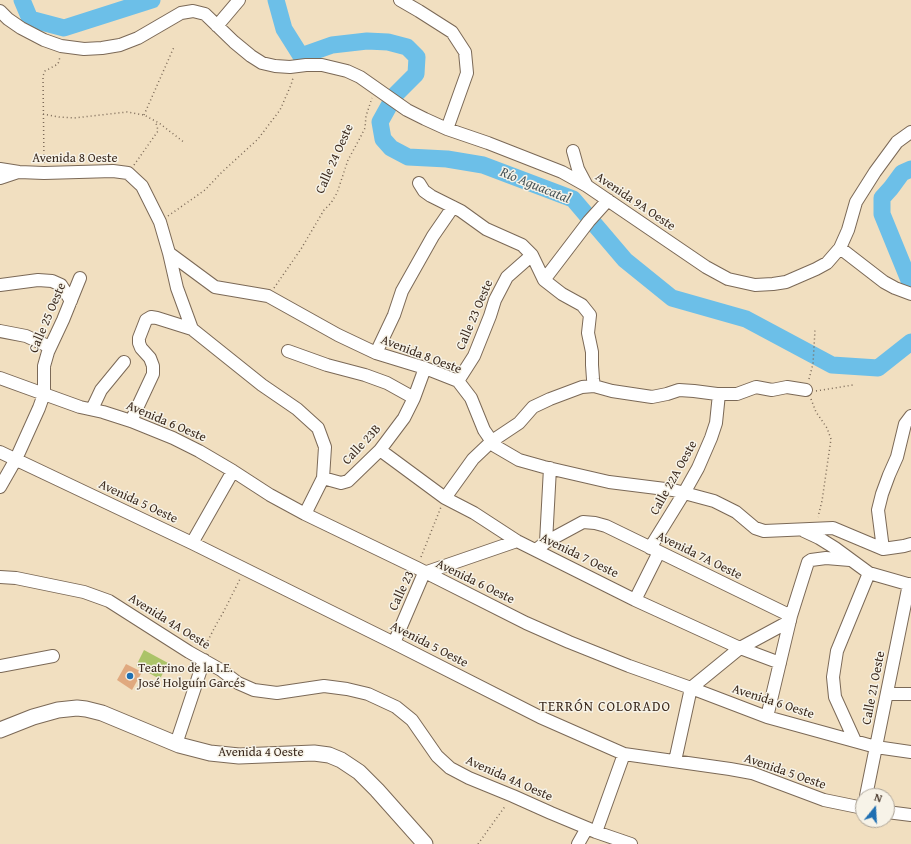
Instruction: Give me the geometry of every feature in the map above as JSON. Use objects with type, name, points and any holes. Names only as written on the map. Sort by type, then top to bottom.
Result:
[{"type":"main road","name":"Avenida 4 Oeste","points":[[0,730],[34,717],[58,710],[78,708],[102,713],[176,744],[198,751],[239,756],[314,753],[335,757],[347,763],[359,772],[425,844]]},
{"type":"street","points":[[217,26],[239,0]]},
{"type":"street","points":[[400,0],[452,32],[465,52],[467,73],[447,130]]},
{"type":"street","name":"Avenida 9A Oeste","points":[[0,11],[21,28],[44,40],[61,46],[84,49],[108,47],[138,38],[181,13],[192,11],[205,14],[251,56],[262,63],[290,67],[322,65],[360,77],[406,110],[447,130],[488,143],[562,172],[587,186],[607,202],[706,267],[728,279],[755,285],[786,282],[816,270],[828,262],[840,248],[848,230],[856,202],[875,172],[897,142],[911,132]]},
{"type":"street","points":[[573,151],[578,169],[587,186]]},
{"type":"street","name":"Avenida 8 Oeste","points":[[0,169],[19,172],[44,173],[113,171],[128,173],[142,186],[160,222],[169,253],[215,287],[268,296],[338,335],[376,353],[425,368],[458,381],[471,398],[484,430],[495,446],[519,460],[609,482],[673,490],[714,501],[736,512],[755,528],[764,531],[801,529],[835,548],[869,573],[910,585]]},
{"type":"street","points":[[0,178],[19,172]]},
{"type":"street","points":[[419,183],[424,191],[431,196],[453,206],[486,229],[522,245],[532,255],[544,280],[562,294],[582,305],[590,315],[588,333],[592,352],[594,386]]},
{"type":"street","points":[[544,280],[589,221],[607,202]]},
{"type":"street","points":[[376,353],[394,315],[402,291],[433,236],[453,206]]},
{"type":"street","points":[[840,248],[884,282],[905,293],[911,294]]},
{"type":"street","points":[[169,253],[177,288],[192,329]]},
{"type":"street","name":"Calle 23 Oeste","points":[[458,381],[474,356],[495,300],[507,277],[532,255]]},
{"type":"street","name":"Calle 25 Oeste","points":[[0,487],[16,459],[39,408],[44,394],[44,366],[50,347],[80,278]]},
{"type":"street","points":[[0,285],[38,280],[52,281],[61,285],[71,301]]},
{"type":"street","points":[[131,421],[153,374],[153,366],[150,358],[141,348],[139,343],[139,338],[146,320],[151,317],[157,318],[192,329],[262,385],[297,409],[318,428],[325,447],[323,478],[305,514]]},
{"type":"street","points":[[0,331],[26,336],[50,347]]},
{"type":"street","points":[[288,351],[327,365],[365,375],[387,383],[414,398]]},
{"type":"street","points":[[92,409],[101,390],[124,362]]},
{"type":"street","name":"Calle 23B","points":[[323,478],[341,483],[348,481],[380,450],[404,418],[414,398],[425,368]]},
{"type":"street","name":"Avenida 6 Oeste","points":[[0,378],[80,407],[103,412],[131,421],[173,438],[199,451],[270,495],[305,514],[526,624],[569,642],[767,717],[876,747],[911,752]]},
{"type":"street","points":[[445,498],[473,459],[492,441],[519,423],[533,408],[550,399],[582,387],[594,386],[612,392],[652,397],[679,390],[719,394],[737,394],[756,387],[772,390],[787,386],[807,391]]},
{"type":"street","name":"Calle 22A Oeste","points":[[636,600],[655,550],[698,468],[711,438],[716,423],[719,394]]},
{"type":"street","points":[[883,549],[878,510],[882,494],[897,458],[905,424],[911,416]]},
{"type":"street","name":"Avenida 7 Oeste","points":[[380,450],[445,498],[474,513],[517,541],[636,600],[740,648],[780,663]]},
{"type":"street","name":"Avenida 5 Oeste","points":[[0,452],[192,543],[540,717],[624,754],[752,773],[824,800],[855,806]]},
{"type":"street","points":[[536,550],[546,542],[550,468]]},
{"type":"street","points":[[192,543],[233,471]]},
{"type":"street","name":"Avenida 7A Oeste","points":[[546,542],[583,522],[606,526],[791,618]]},
{"type":"street","points":[[801,529],[833,528],[883,549],[911,544]]},
{"type":"street","name":"Calle 23","points":[[394,643],[420,570],[517,541]]},
{"type":"street","points":[[767,717],[791,618],[808,562],[811,560],[826,558],[850,560]]},
{"type":"street","points":[[855,741],[835,697],[833,677],[837,651],[869,573]]},
{"type":"street","name":"Avenida 4A Oeste","points":[[0,577],[16,578],[84,592],[109,601],[189,652],[221,670],[238,683],[254,690],[277,693],[324,686],[368,694],[396,707],[412,720],[437,756],[450,768],[469,778],[551,813],[629,844]]},
{"type":"street","name":"Calle 21 Oeste","points":[[868,788],[910,585]]},
{"type":"street","points":[[675,761],[691,688],[740,648],[791,618]]},
{"type":"street","points":[[0,666],[53,656]]},
{"type":"street","points":[[176,744],[202,659]]},
{"type":"street","points":[[887,694],[911,694]]},
{"type":"street","points":[[578,844],[592,830],[624,754]]},
{"type":"street","points":[[895,813],[911,815]]},
{"type":"path","points":[[144,116],[174,47]]},
{"type":"path","points":[[44,173],[43,76],[45,71],[58,64],[60,57]]},
{"type":"path","points":[[160,222],[205,190],[220,173],[258,139],[280,110],[293,77],[290,67]]},
{"type":"path","name":"Calle 24 Oeste","points":[[268,296],[301,249],[324,210],[331,203],[337,193],[348,160],[365,128],[366,116],[376,88]]},
{"type":"path","points":[[43,114],[74,118],[127,112],[144,116],[159,123],[185,143]]},
{"type":"path","points":[[128,173],[158,131],[155,121]]},
{"type":"path","points":[[815,330],[813,364],[807,391],[816,412],[827,428],[831,440],[822,501],[816,529]]},
{"type":"path","points":[[807,391],[852,386]]},
{"type":"path","name":"Calle 23","points":[[420,570],[445,498]]},
{"type":"path","points":[[202,659],[216,625],[245,570]]},
{"type":"path","points":[[478,844],[513,796]]},
{"type":"green space","points":[[144,650],[168,663],[160,679],[136,666]]},
{"type":"building","name":"Teatrino de la I.E. José Holguín Garcés","points":[[126,664],[142,672],[132,690],[117,680]]},
{"type":"waterway","name":"Río Aguacatal","points":[[22,0],[30,19],[64,28],[152,0]]},
{"type":"waterway","name":"Río Aguacatal","points":[[276,0],[284,29],[301,56],[332,45],[367,41],[388,42],[407,47],[417,57],[416,74],[395,95],[380,122],[383,139],[391,148],[408,157],[447,159],[483,165],[573,199],[625,260],[672,298],[746,319],[832,365],[878,368],[911,342]]},
{"type":"waterway","name":"Río Aguacatal","points":[[911,169],[902,173],[882,198],[882,214],[911,285]]},
{"type":"place","name":"Teatrino de la I.E. José Holguín Garcés","points":[[130,676]]},
{"type":"district","name":"TERRÓN COLORADO","points":[[605,707]]}]
